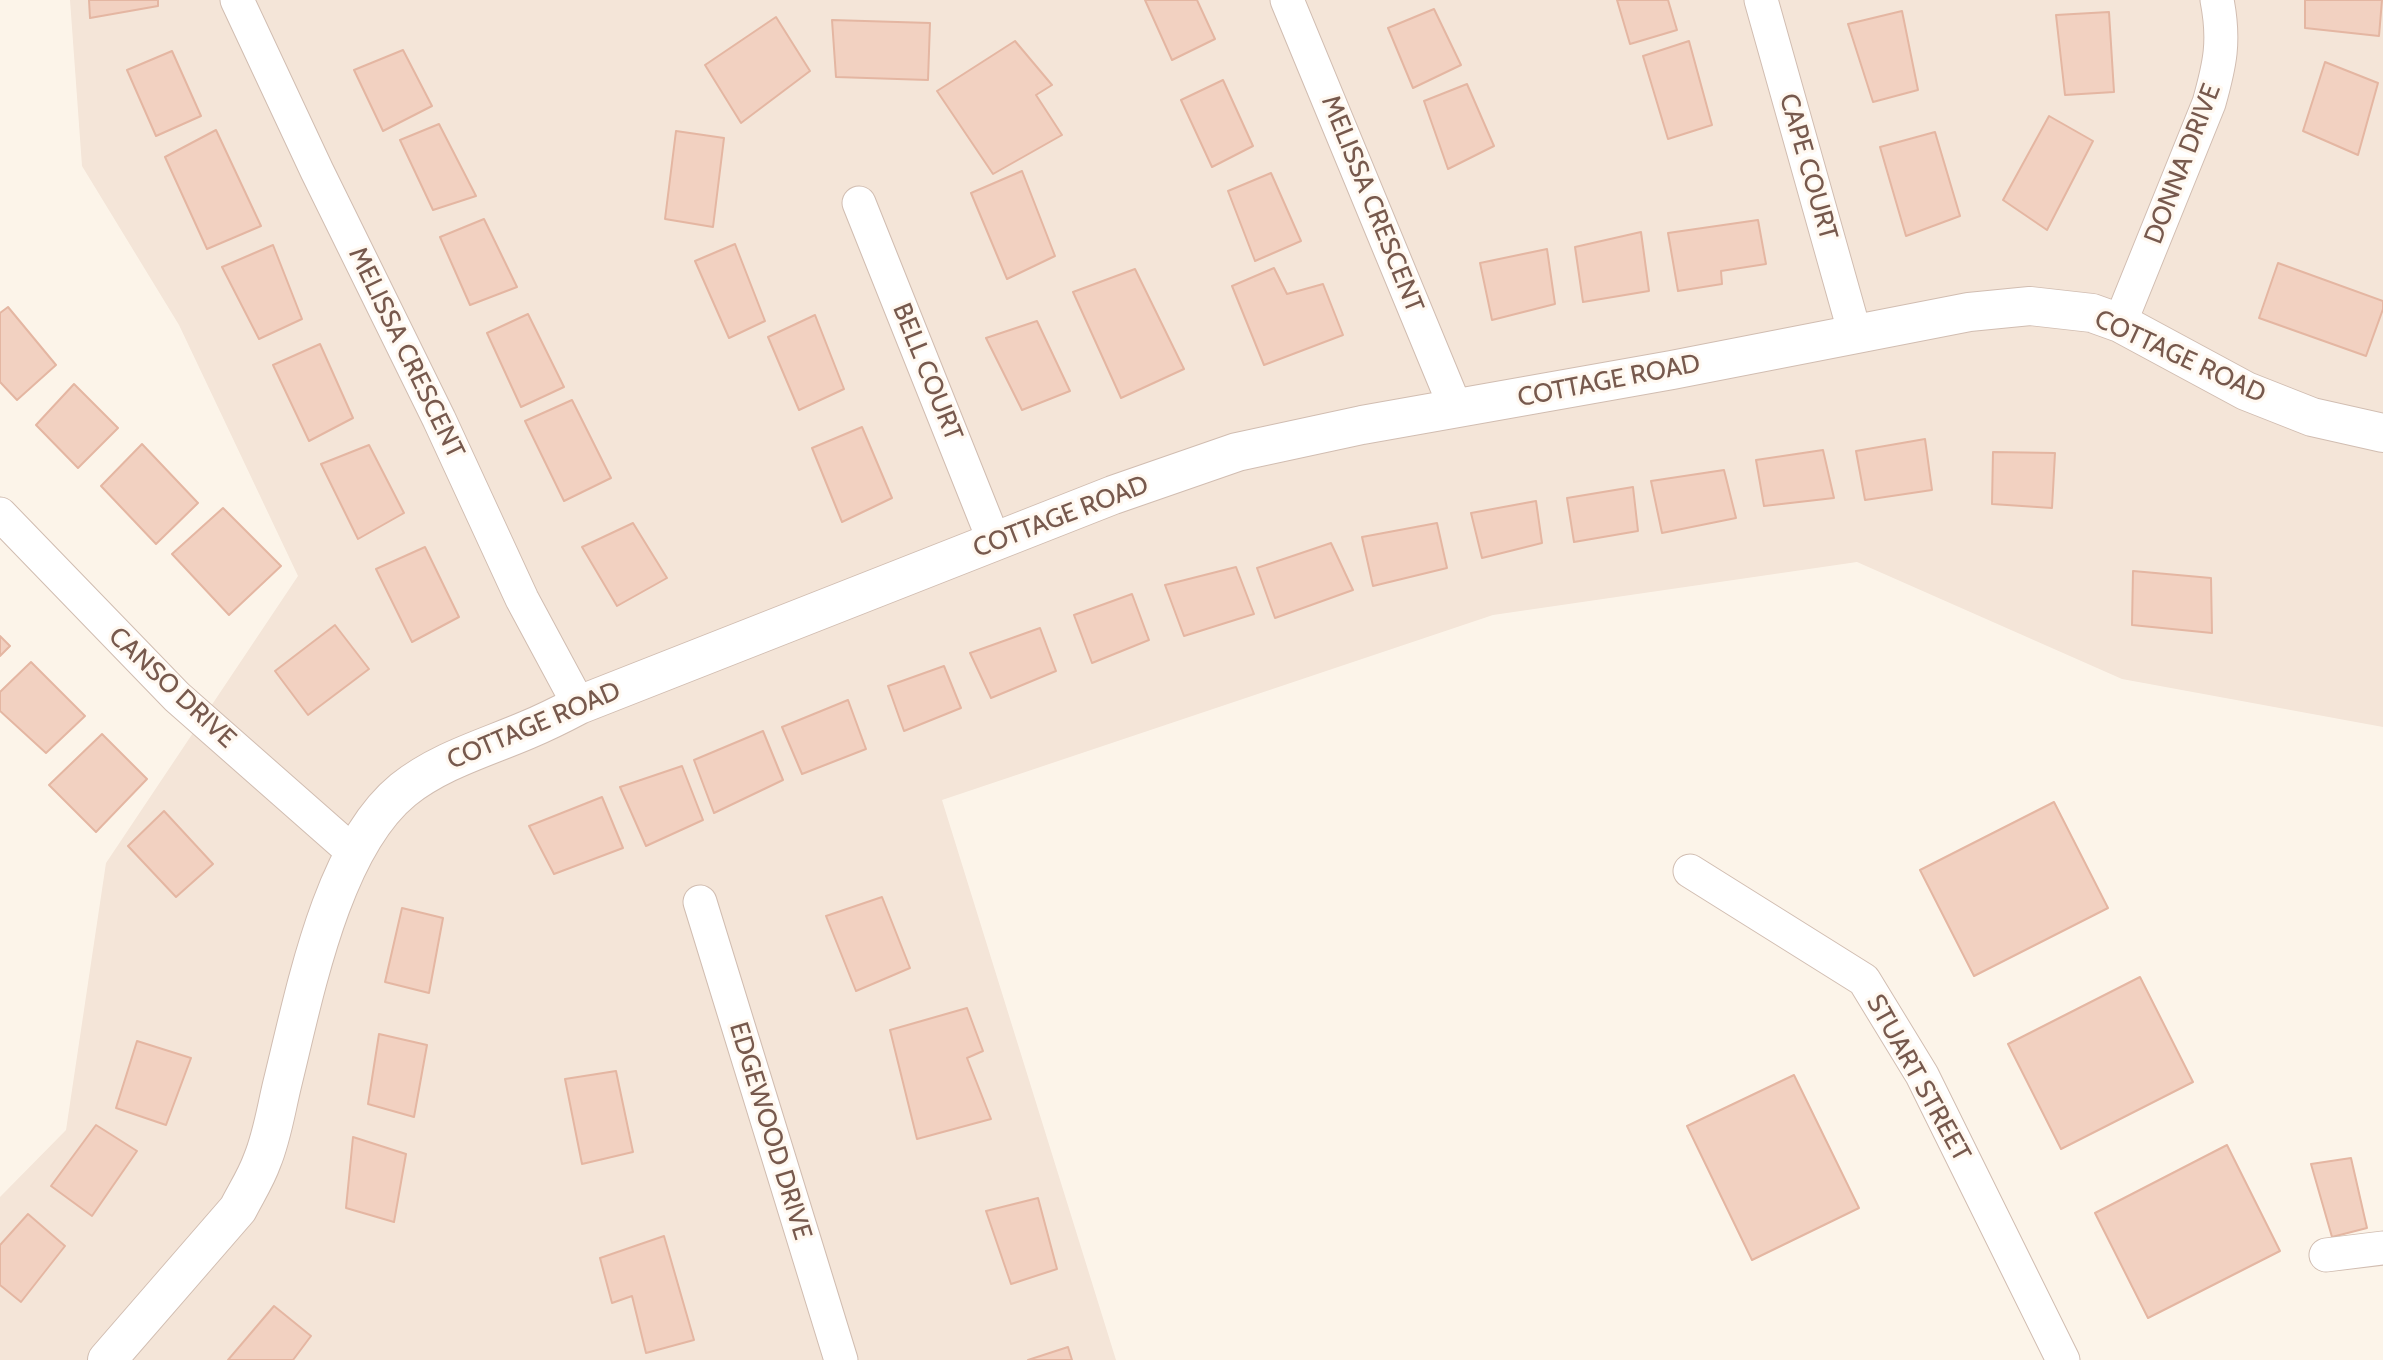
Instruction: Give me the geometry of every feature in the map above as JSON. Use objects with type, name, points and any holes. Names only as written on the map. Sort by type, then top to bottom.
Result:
[{"type":"street","name":"MELISSA CRESCENT","points":[[237,0],[317,172],[439,419],[522,599],[579,705]]},
{"type":"street","name":"MELISSA CRESCENT","points":[[1287,0],[1456,409]]},
{"type":"street","name":"CAPE COURT","points":[[1761,0],[1855,334]]},
{"type":"street","name":"DONNA DRIVE","points":[[2120,323],[2209,103],[2222,45],[2217,0]]},
{"type":"street","name":"BELL COURT","points":[[859,202],[994,541]]},
{"type":"street","name":"COTTAGE ROAD","points":[[107,1360],[238,1209],[251,1184],[271,1134],[324,929],[353,852],[391,801],[413,782],[441,765],[530,729],[579,705],[1113,495],[1237,452],[1362,425],[1969,312],[2030,306],[2080,310],[2120,323],[2246,391],[2312,417],[2381,433]]},
{"type":"street","name":"CANSO DRIVE","points":[[0,514],[177,697],[353,852]]},
{"type":"street","name":"STUART STREET","points":[[1690,871],[1864,980],[1922,1075],[2063,1360]]},
{"type":"street","name":"EDGEWOOD DRIVE","points":[[700,902],[841,1360]]},
{"type":"street","points":[[2326,1255],[2383,1248]]},
{"type":"shaded area","points":[[70,0],[2383,0],[2383,727],[2122,679],[1857,562],[1493,615],[942,800],[1116,1360],[0,1360],[0,1197],[66,1130],[106,863],[298,576],[179,325],[82,166]]},
{"type":"building","points":[[89,0],[158,0],[158,6],[90,18]]},
{"type":"building","points":[[1145,0],[1197,0],[1215,39],[1172,60]]},
{"type":"building","points":[[1617,0],[1668,0],[1677,30],[1630,44]]},
{"type":"building","points":[[2305,0],[2382,0],[2379,36],[2305,28]]},
{"type":"building","points":[[1434,9],[1461,65],[1413,88],[1388,28]]},
{"type":"building","points":[[1902,11],[1918,90],[1873,102],[1848,24]]},
{"type":"building","points":[[2109,12],[2114,92],[2065,95],[2056,15]]},
{"type":"building","points":[[776,17],[810,71],[741,123],[705,65]]},
{"type":"building","points":[[832,20],[930,23],[928,80],[836,77]]},
{"type":"building","points":[[1015,41],[1052,85],[1036,95],[1062,135],[993,174],[937,91]]},
{"type":"building","points":[[1689,41],[1712,125],[1668,139],[1643,56]]},
{"type":"building","points":[[403,50],[432,106],[383,131],[354,70]]},
{"type":"building","points":[[172,51],[201,116],[156,136],[127,70]]},
{"type":"building","points":[[2325,62],[2378,83],[2358,155],[2303,131]]},
{"type":"building","points":[[1223,80],[1253,146],[1212,167],[1181,100]]},
{"type":"building","points":[[1467,84],[1494,146],[1448,169],[1424,101]]},
{"type":"building","points":[[2049,116],[2093,141],[2047,230],[2003,200]]},
{"type":"building","points":[[439,124],[476,196],[433,210],[400,140]]},
{"type":"building","points":[[216,130],[261,226],[207,249],[165,157]]},
{"type":"building","points":[[676,131],[724,138],[713,227],[665,219]]},
{"type":"building","points":[[1935,132],[1960,216],[1906,236],[1880,147]]},
{"type":"building","points":[[1022,171],[1055,256],[1007,279],[971,193]]},
{"type":"building","points":[[1271,173],[1301,241],[1255,261],[1228,191]]},
{"type":"building","points":[[484,219],[517,287],[470,305],[440,237]]},
{"type":"building","points":[[1758,220],[1766,264],[1721,271],[1722,284],[1678,291],[1668,233]]},
{"type":"building","points":[[1641,232],[1649,291],[1583,302],[1575,247]]},
{"type":"building","points":[[735,244],[765,321],[729,338],[695,261]]},
{"type":"building","points":[[273,245],[302,319],[259,339],[222,267]]},
{"type":"building","points":[[1547,249],[1555,304],[1492,320],[1480,263]]},
{"type":"building","points":[[2278,263],[2383,301],[2383,309],[2366,356],[2259,318]]},
{"type":"building","points":[[1274,268],[1287,294],[1323,284],[1343,335],[1264,365],[1232,286]]},
{"type":"building","points":[[1135,269],[1184,369],[1121,398],[1073,292]]},
{"type":"building","points":[[8,307],[56,365],[17,400],[0,382],[0,313]]},
{"type":"building","points":[[528,314],[564,387],[521,407],[487,333]]},
{"type":"building","points":[[815,315],[844,389],[799,410],[768,337]]},
{"type":"building","points":[[1037,321],[1070,391],[1022,410],[986,338]]},
{"type":"building","points":[[320,344],[353,418],[309,441],[273,365]]},
{"type":"building","points":[[74,384],[118,428],[78,468],[36,425]]},
{"type":"building","points":[[572,400],[611,478],[564,501],[525,421]]},
{"type":"building","points":[[862,427],[892,498],[842,522],[812,448]]},
{"type":"building","points":[[1925,439],[1932,490],[1865,500],[1856,451]]},
{"type":"building","points":[[142,444],[198,503],[156,544],[101,486]]},
{"type":"building","points":[[369,445],[404,513],[358,539],[321,464]]},
{"type":"building","points":[[1823,450],[1834,498],[1764,506],[1756,460]]},
{"type":"building","points":[[1993,452],[2055,453],[2052,508],[1992,504]]},
{"type":"building","points":[[1724,470],[1736,518],[1662,533],[1651,481]]},
{"type":"building","points":[[1633,487],[1638,531],[1574,542],[1567,498]]},
{"type":"building","points":[[1536,501],[1542,543],[1482,558],[1471,513]]},
{"type":"building","points":[[223,508],[281,566],[229,615],[172,554]]},
{"type":"building","points":[[633,523],[667,578],[617,606],[582,547]]},
{"type":"building","points":[[1437,523],[1447,568],[1373,586],[1362,537]]},
{"type":"building","points":[[1331,543],[1353,590],[1275,618],[1257,568]]},
{"type":"building","points":[[425,547],[459,617],[412,642],[376,569]]},
{"type":"building","points":[[1236,567],[1254,614],[1184,636],[1165,585]]},
{"type":"building","points":[[2133,571],[2211,578],[2212,633],[2132,625]]},
{"type":"building","points":[[1132,594],[1149,640],[1092,663],[1074,615]]},
{"type":"building","points":[[335,625],[369,669],[308,715],[275,671]]},
{"type":"building","points":[[1040,628],[1056,671],[991,698],[970,653]]},
{"type":"building","points":[[0,636],[10,646],[0,656]]},
{"type":"building","points":[[31,662],[85,716],[46,753],[0,711],[0,692]]},
{"type":"building","points":[[944,666],[961,708],[904,731],[888,686]]},
{"type":"building","points":[[848,700],[866,749],[802,774],[782,727]]},
{"type":"building","points":[[763,731],[783,780],[714,813],[694,760]]},
{"type":"building","points":[[102,734],[147,779],[96,832],[49,785]]},
{"type":"building","points":[[682,766],[703,820],[646,846],[620,787]]},
{"type":"building","points":[[602,797],[623,848],[554,874],[529,826]]},
{"type":"building","points":[[2054,802],[2108,908],[1974,976],[1920,870]]},
{"type":"building","points":[[164,811],[213,864],[176,897],[128,846]]},
{"type":"building","points":[[882,897],[910,968],[856,991],[826,916]]},
{"type":"building","points":[[402,908],[443,918],[429,993],[385,982]]},
{"type":"building","points":[[2140,977],[2193,1082],[2061,1149],[2008,1044]]},
{"type":"building","points":[[967,1008],[983,1051],[967,1058],[991,1119],[917,1139],[890,1030]]},
{"type":"building","points":[[379,1034],[427,1045],[414,1117],[368,1104]]},
{"type":"building","points":[[137,1041],[191,1058],[166,1125],[116,1108]]},
{"type":"building","points":[[616,1071],[633,1152],[582,1164],[565,1079]]},
{"type":"building","points":[[1794,1075],[1859,1208],[1752,1260],[1687,1126]]},
{"type":"building","points":[[96,1125],[137,1151],[92,1216],[51,1186]]},
{"type":"building","points":[[353,1137],[406,1154],[394,1222],[346,1208]]},
{"type":"building","points":[[2227,1145],[2280,1251],[2148,1318],[2095,1213]]},
{"type":"building","points":[[2351,1158],[2367,1228],[2332,1237],[2311,1164]]},
{"type":"building","points":[[1038,1198],[1057,1269],[1011,1284],[986,1211]]},
{"type":"building","points":[[28,1214],[65,1246],[21,1302],[0,1285],[0,1245]]},
{"type":"building","points":[[664,1236],[694,1340],[646,1353],[632,1296],[612,1303],[600,1258]]},
{"type":"building","points":[[274,1306],[311,1336],[293,1360],[228,1360]]},
{"type":"building","points":[[1068,1347],[1072,1360],[1028,1360]]}]
